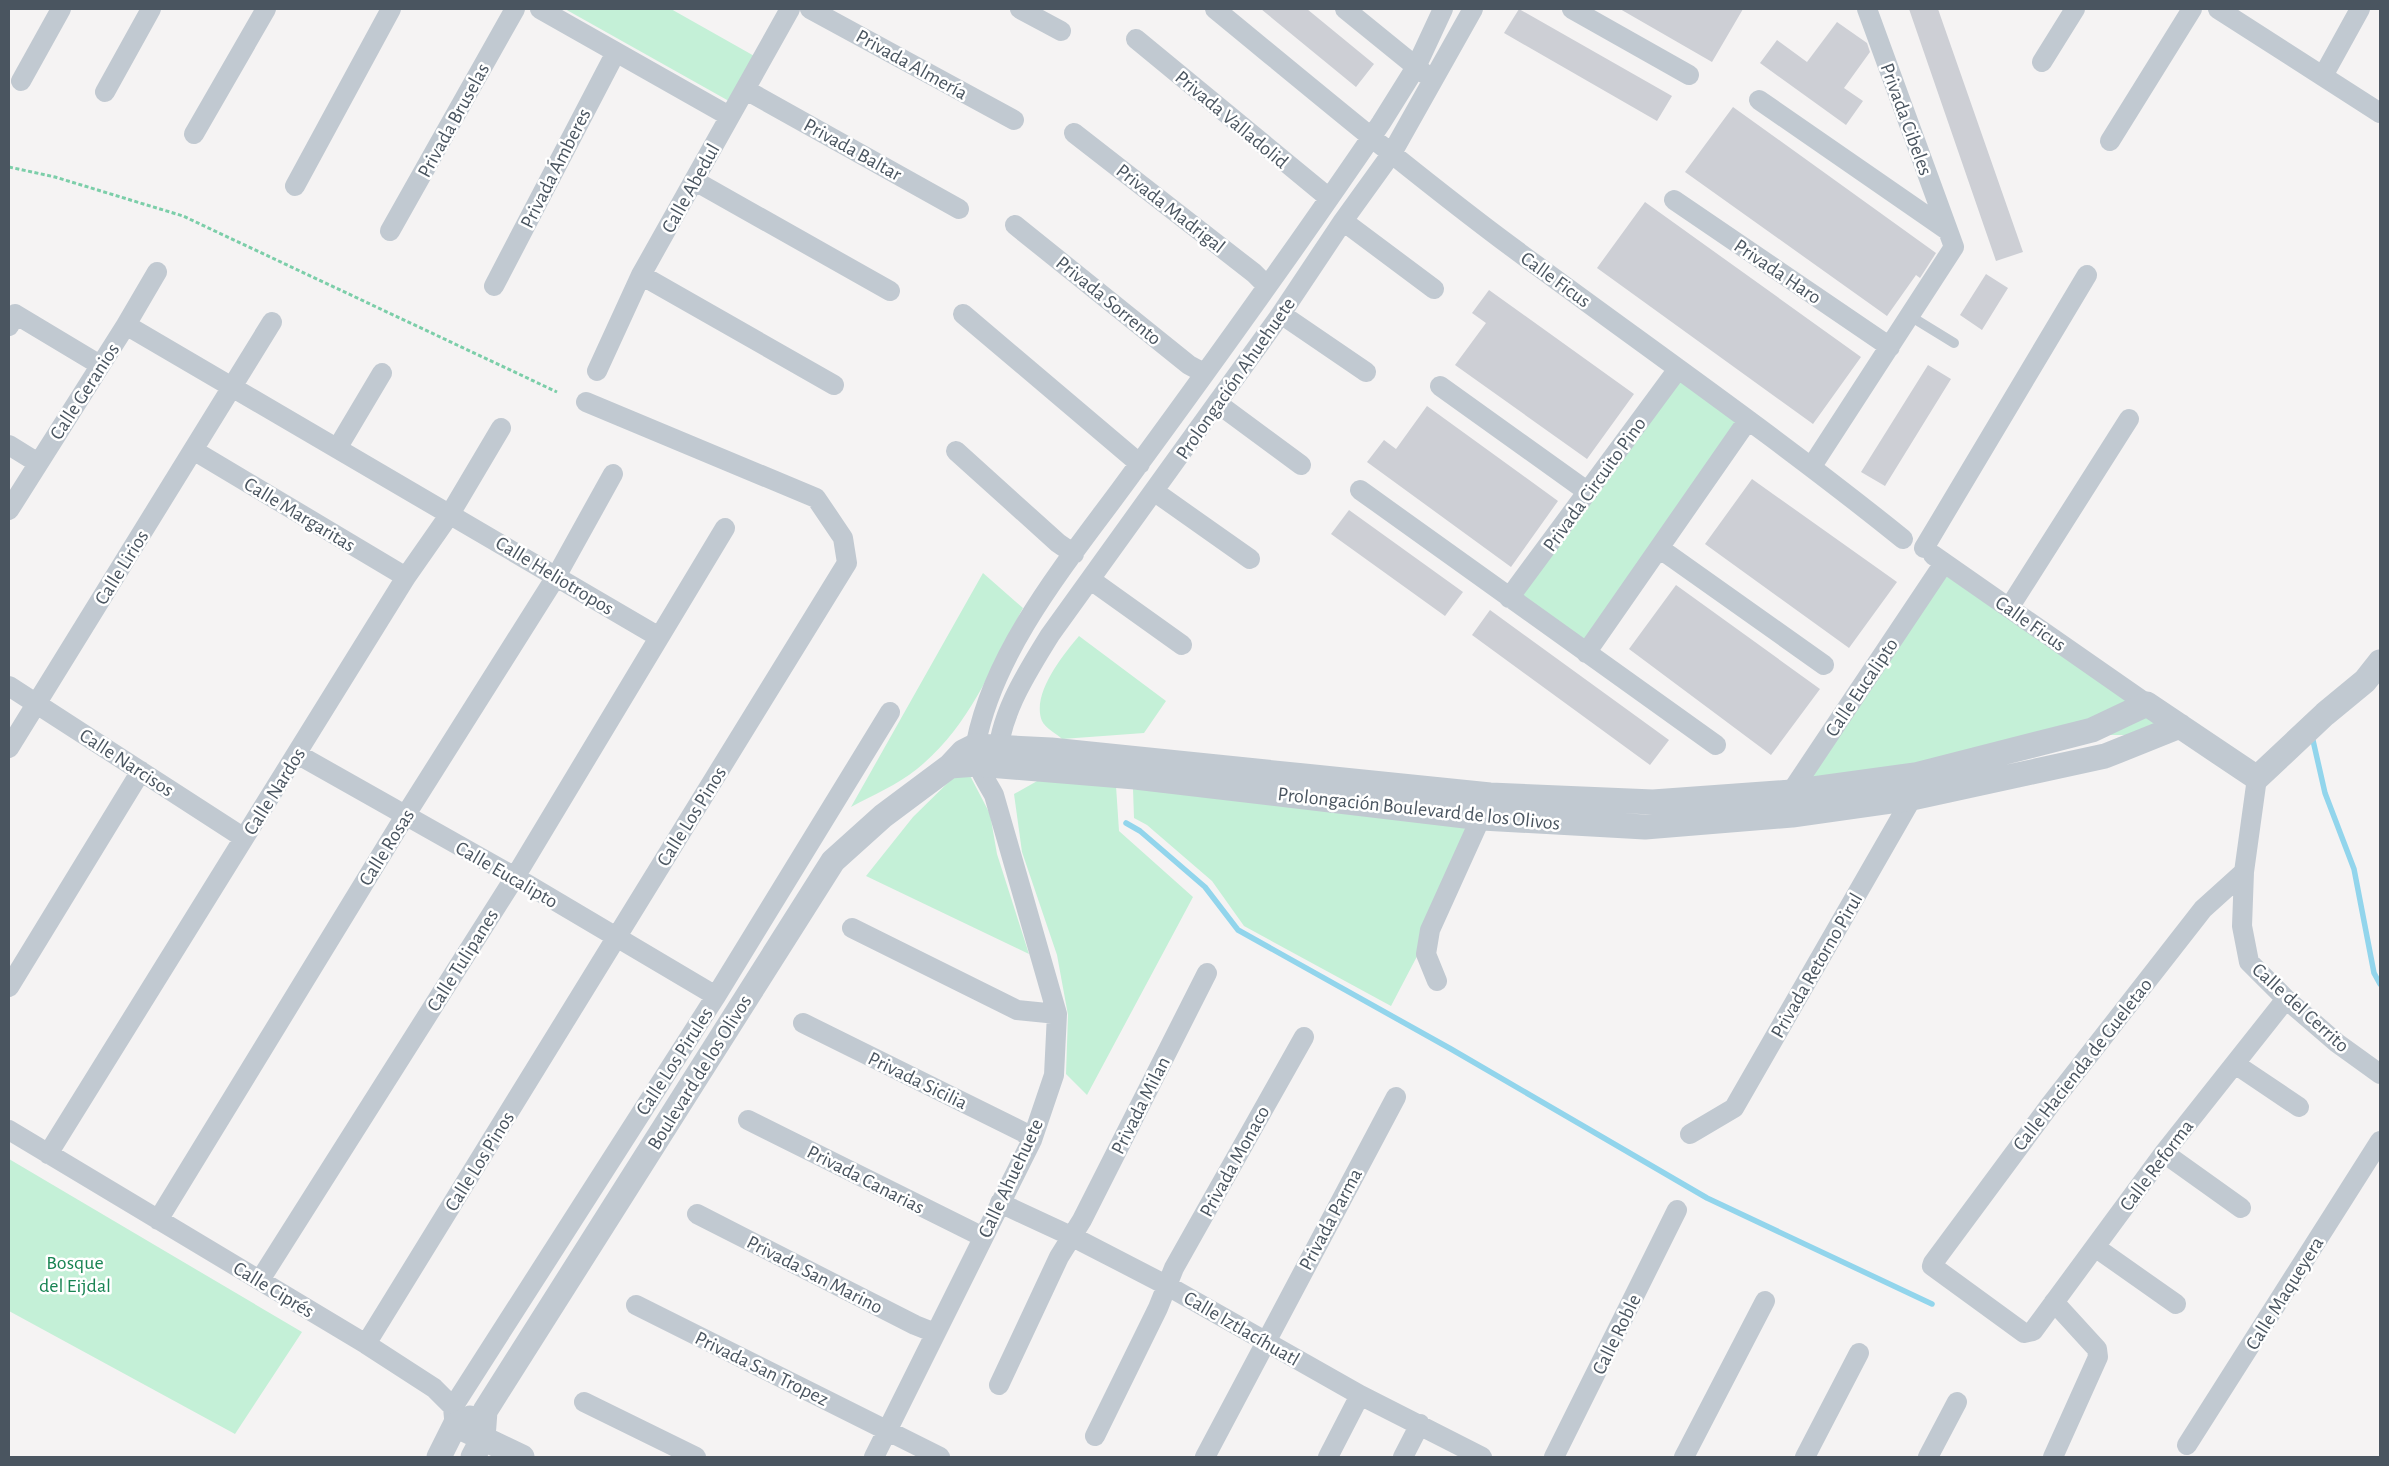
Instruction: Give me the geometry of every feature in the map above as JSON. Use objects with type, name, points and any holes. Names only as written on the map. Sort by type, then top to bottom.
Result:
[{"type":"street","points":[[21,80],[61,9]]},
{"type":"street","points":[[105,92],[151,9]]},
{"type":"street","points":[[194,134],[266,9]]},
{"type":"street","points":[[295,186],[391,9]]},
{"type":"street","name":"Privada Bruselas","points":[[390,231],[515,9]]},
{"type":"street","points":[[540,9],[729,116]]},
{"type":"street","name":"Privada Almería","points":[[810,9],[1014,120]]},
{"type":"street","points":[[1020,9],[1061,31]]},
{"type":"street","name":"Calle Ficus","points":[[1216,9],[1371,137],[1502,239],[1914,543],[2147,704]]},
{"type":"street","points":[[1345,9],[1433,82]]},
{"type":"street","name":"Prolongación Ahuehuete","points":[[987,755],[991,692],[1016,641],[1074,554],[1140,464],[1371,137],[1416,67],[1443,9]]},
{"type":"street","name":"Prolongación Ahuehuete","points":[[987,755],[1016,690],[1050,635],[1155,492],[1392,153],[1473,9]]},
{"type":"street","points":[[1572,9],[1689,75]]},
{"type":"street","name":"Privada Cibeles","points":[[1867,9],[1954,247],[1915,309]]},
{"type":"street","points":[[2042,62],[2075,9]]},
{"type":"street","points":[[2110,141],[2192,9]]},
{"type":"street","points":[[2218,9],[2380,113]]},
{"type":"street","points":[[2322,76],[2360,9]]},
{"type":"street","name":"Calle Abedul","points":[[597,370],[641,275],[729,116],[746,90],[783,12]]},
{"type":"street","name":"Privada Valladolid","points":[[1136,40],[1328,198]]},
{"type":"street","name":"Privada Ámberes","points":[[494,286],[616,52]]},
{"type":"street","name":"Privada Baltar","points":[[746,90],[959,209]]},
{"type":"street","name":"Privada Cibeles","points":[[1759,100],[1947,230]]},
{"type":"street","name":"Privada Madrigal","points":[[1074,133],[1254,273],[1266,285]]},
{"type":"street","points":[[695,180],[890,291]]},
{"type":"street","name":"Privada Haro","points":[[1674,200],[1886,344]]},
{"type":"street","points":[[1343,221],[1434,289]]},
{"type":"street","name":"Privada Sorrento","points":[[1015,225],[1189,365],[1204,373]]},
{"type":"street","name":"Calle Geranios","points":[[9,510],[126,325],[157,272]]},
{"type":"street","points":[[641,275],[834,385]]},
{"type":"street","points":[[1914,543],[2087,275]]},
{"type":"street","points":[[1812,466],[1886,344],[1915,309]]},
{"type":"street","points":[[9,326],[15,314],[100,365]]},
{"type":"street","points":[[963,314],[1140,464]]},
{"type":"street","points":[[1281,314],[1366,372]]},
{"type":"street","name":"Calle Lirios","points":[[9,748],[272,322]]},
{"type":"street","name":"Calle Heliotropos","points":[[126,325],[557,575],[659,637]]},
{"type":"street","name":"Privada Circuito Pino","points":[[1501,592],[1581,487],[1678,368]]},
{"type":"street","points":[[338,447],[382,373]]},
{"type":"street","points":[[1440,386],[1581,487]]},
{"type":"street","name":"Calle Los Pinos","points":[[366,1344],[847,563],[843,538],[816,498],[586,402]]},
{"type":"street","points":[[1217,403],[1301,465]]},
{"type":"street","points":[[2009,608],[2129,419]]},
{"type":"street","points":[[1594,658],[1659,548],[1748,420]]},
{"type":"street","name":"Calle Nardos","points":[[48,1154],[406,577],[450,514],[501,428]]},
{"type":"street","points":[[9,445],[38,463]]},
{"type":"street","name":"Calle Margaritas","points":[[193,450],[406,577]]},
{"type":"street","points":[[956,451],[1058,543],[1074,554]]},
{"type":"street","name":"Calle Rosas","points":[[158,1220],[405,816],[557,575],[614,474]]},
{"type":"street","points":[[1360,490],[1716,744]]},
{"type":"street","points":[[1155,492],[1250,559]]},
{"type":"street","name":"Calle Tulipanes","points":[[260,1280],[515,878],[725,528]]},
{"type":"street","points":[[1659,548],[1824,665]]},
{"type":"street","name":"Calle Eucalipto","points":[[1791,804],[1944,563]]},
{"type":"street","points":[[1092,580],[1182,644]]},
{"type":"street","points":[[2147,704],[2257,778],[2325,714],[2364,681],[2380,662]]},
{"type":"street","name":"Calle Narcisos","points":[[9,686],[244,838]]},
{"type":"street","name":"Prolongación Boulevard de los Olivos","points":[[1914,786],[2092,730],[2147,704]]},
{"type":"street","name":"Calle Los Pirules","points":[[454,1416],[716,996],[890,712]]},
{"type":"street","name":"Prolongación Boulevard de los Olivos","points":[[987,755],[1486,807],[1653,802],[1791,804],[2105,756],[2180,726]]},
{"type":"street","name":"Boulevard de los Olivos","points":[[478,1448],[485,1411],[833,861],[882,816],[950,766],[963,752],[987,755]]},
{"type":"street","name":"Calle Eucalipto","points":[[297,754],[515,878],[716,996]]},
{"type":"street","name":"Calle Ahuehuete","points":[[874,1457],[1032,1140],[1054,1075],[1057,1014],[994,795],[987,755]]},
{"type":"street","points":[[9,987],[141,771]]},
{"type":"street","name":"Calle del Cerrito","points":[[2257,778],[2244,872],[2242,926],[2249,962],[2286,999],[2337,1043],[2380,1074]]},
{"type":"street","name":"Privada Retorno Pirul","points":[[1690,1134],[1734,1108],[1914,786]]},
{"type":"street","points":[[1436,981],[1426,954],[1430,930],[1486,807]]},
{"type":"street","name":"Calle Hacienda de Gueletao","points":[[2028,1334],[1932,1266],[1933,1263],[2050,1105],[2196,917],[2244,872]]},
{"type":"street","points":[[852,928],[1017,1010],[1057,1014]]},
{"type":"street","name":"Privada Milan","points":[[999,1385],[1071,1236],[1082,1220],[1207,973]]},
{"type":"street","name":"Calle Reforma","points":[[2028,1334],[2054,1302],[2164,1153],[2286,999]]},
{"type":"street","name":"Privada Sicilia","points":[[803,1023],[1023,1132],[1032,1140]]},
{"type":"street","name":"Privada Monaco","points":[[1095,1436],[1158,1308],[1166,1285],[1304,1037]]},
{"type":"street","points":[[2235,1064],[2299,1108]]},
{"type":"street","name":"Privada Parma","points":[[1205,1457],[1255,1364],[1264,1342],[1396,1097]]},
{"type":"street","name":"Privada Canarias","points":[[748,1120],[983,1238]]},
{"type":"street","name":"Calle Ciprés","points":[[9,1130],[366,1344],[434,1388],[478,1448],[522,1457]]},
{"type":"street","name":"Calle Maqueyera","points":[[2187,1445],[2380,1141]]},
{"type":"street","points":[[2164,1153],[2241,1208]]},
{"type":"street","name":"Calle Iztlacíhuatl","points":[[1000,1203],[1071,1236],[1166,1285],[1264,1342],[1482,1457]]},
{"type":"street","name":"Calle Roble","points":[[1554,1457],[1677,1210]]},
{"type":"street","name":"Privada San Marino","points":[[697,1214],[915,1325],[935,1333]]},
{"type":"street","points":[[2095,1247],[2176,1304]]},
{"type":"street","points":[[1684,1457],[1765,1301]]},
{"type":"street","points":[[2053,1457],[2098,1357],[2097,1349],[2054,1302]]},
{"type":"street","name":"Privada San Tropez","points":[[636,1305],[940,1457]]},
{"type":"street","points":[[1805,1457],[1859,1353]]},
{"type":"street","points":[[1328,1457],[1360,1394]]},
{"type":"street","points":[[584,1402],[696,1457]]},
{"type":"street","points":[[1928,1457],[1956,1402]]},
{"type":"street","points":[[439,1457],[454,1416],[485,1411]]},
{"type":"street","points":[[1403,1457],[1420,1424]]},
{"type":"lane","points":[[1915,309],[1954,344]]},
{"type":"path","points":[[9,167],[55,177],[183,216],[557,392]]},
{"type":"green space","points":[[565,9],[671,9],[765,62],[736,105]]},
{"type":"green space","points":[[1674,375],[1743,426],[1587,651],[1510,597]]},
{"type":"green space","points":[[1940,572],[2191,735],[2108,735],[1791,792]]},
{"type":"green space","points":[[983,573],[1023,608],[990,673],[966,714],[936,752],[909,775],[851,807]]},
{"type":"green space","points":[[1079,636],[1166,701],[1144,733],[1062,739],[1044,724],[1040,710],[1045,687],[1057,664]]},
{"type":"green space","points":[[965,766],[990,814],[997,854],[1029,954],[866,876],[913,817]]},
{"type":"green space","points":[[1046,776],[1116,786],[1119,831],[1193,897],[1087,1095],[1066,1074],[1068,1015],[1057,955],[1022,852],[1014,794]]},
{"type":"green space","points":[[1133,789],[1489,819],[1391,1006],[1244,926],[1212,881],[1147,825],[1134,818]]},
{"type":"green space","name":"Bosque del Eijdal","points":[[9,1159],[302,1332],[235,1434],[9,1311]]},
{"type":"building","points":[[1261,9],[1307,9],[1374,64],[1356,87]]},
{"type":"building","points":[[1519,9],[1672,96],[1657,121],[1504,33]]},
{"type":"building","points":[[1620,9],[1743,9],[1712,62]]},
{"type":"building","points":[[1909,9],[1938,9],[2023,252],[1996,261]]},
{"type":"building","points":[[1837,22],[1867,43],[1870,52],[1844,88],[1863,101],[1846,125],[1760,63],[1777,40],[1807,62]]},
{"type":"building","points":[[1733,107],[1936,253],[1920,278],[1916,275],[1887,316],[1685,172]]},
{"type":"building","points":[[1645,202],[1861,357],[1813,424],[1597,268]]},
{"type":"building","points":[[1986,274],[2008,288],[1982,330],[1960,315]]},
{"type":"building","points":[[1489,290],[1634,394],[1587,459],[1455,365],[1486,323],[1472,313]]},
{"type":"building","points":[[1928,365],[1951,379],[1885,486],[1861,472]]},
{"type":"building","points":[[1427,406],[1558,501],[1511,567],[1367,462],[1384,440],[1396,449]]},
{"type":"building","points":[[1752,479],[1897,582],[1849,648],[1705,544]]},
{"type":"building","points":[[1349,510],[1463,592],[1445,616],[1331,534]]},
{"type":"building","points":[[1676,585],[1820,689],[1771,755],[1629,649]]},
{"type":"building","points":[[1490,610],[1669,740],[1650,765],[1472,635]]},
{"type":"waterway","points":[[2312,736],[2325,793],[2354,869],[2374,973],[2380,984]]},
{"type":"waterway","points":[[1126,823],[1140,831],[1205,887],[1238,930],[1451,1049],[1707,1198],[1932,1304]]}]
